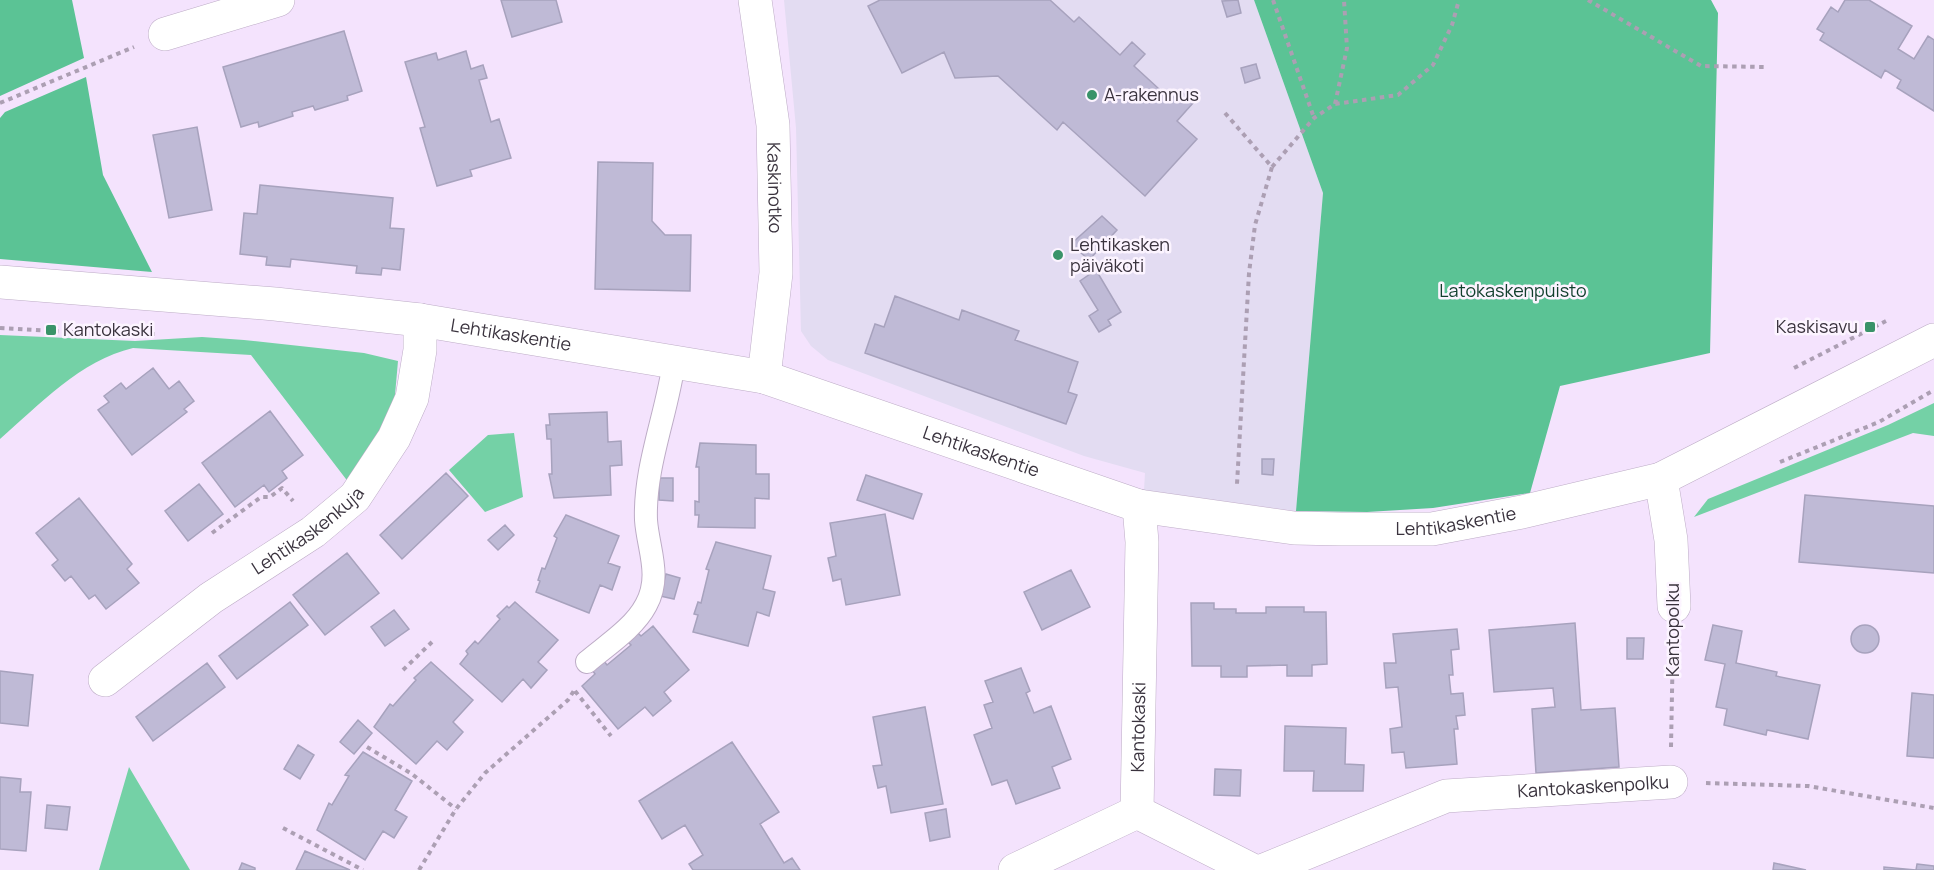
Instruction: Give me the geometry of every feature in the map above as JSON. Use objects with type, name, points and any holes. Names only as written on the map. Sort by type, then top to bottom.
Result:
[{"type":"street","points":[[165,34],[278,0]]},
{"type":"street","name":"Kaskinotko","points":[[755,0],[773,124],[776,273],[764,377]]},
{"type":"street","name":"Lehtikaskentie","points":[[0,282],[275,304],[420,320],[764,377],[1139,506],[1294,528],[1432,529],[1522,512],[1661,479],[1934,340]]},
{"type":"street","name":"Lehtikaskenkuja","points":[[105,680],[212,598],[315,529],[355,497],[394,438],[412,398],[420,350],[420,320]]},
{"type":"street","name":"Kantopolku","points":[[1661,479],[1671,540],[1674,606]]},
{"type":"street","name":"Kantokaski","points":[[1137,812],[1142,542],[1139,506]]},
{"type":"street","name":"Kantokaskenpolku","points":[[1264,870],[1446,796],[1671,782]]},
{"type":"street","points":[[1015,870],[1137,812],[1252,870]]},
{"type":"lane","points":[[587,662],[625,631],[646,604],[655,574],[646,520],[648,484],[674,362]]},
{"type":"path","points":[[1273,0],[1314,118]]},
{"type":"path","points":[[1335,104],[1347,48],[1344,0]]},
{"type":"path","points":[[1235,520],[1249,273],[1255,225],[1272,167],[1314,118],[1335,104],[1398,95],[1433,65],[1452,25],[1459,0]]},
{"type":"path","points":[[1588,0],[1701,66],[1766,67]]},
{"type":"path","points":[[0,103],[165,34]]},
{"type":"path","points":[[1225,113],[1272,167]]},
{"type":"path","points":[[212,533],[261,497],[270,497],[282,488],[315,529]]},
{"type":"path","name":"Kantopolku","points":[[1671,782],[1674,606]]},
{"type":"path","points":[[404,670],[432,642]]},
{"type":"path","points":[[419,870],[456,809],[485,773],[568,700],[582,679],[587,662]]},
{"type":"path","points":[[574,690],[611,736]]},
{"type":"path","points":[[367,747],[412,774],[456,809]]},
{"type":"path","name":"Kantokaskenpolku","points":[[1671,782],[1808,786],[1934,808]]},
{"type":"path","points":[[283,828],[363,870]]},
{"type":"shaded area","name":"Lehtikasken päiväkoti","points":[[784,0],[1254,0],[1323,193],[1296,511],[1144,490],[1145,473],[1084,456],[828,360],[811,346],[801,331],[796,128]]},
{"type":"green space","points":[[0,0],[72,0],[84,58],[0,96]]},
{"type":"green space","name":"Latokaskenpuisto","points":[[1254,0],[1711,0],[1718,13],[1710,353],[1560,386],[1530,493],[1433,508],[1367,512],[1296,511],[1323,193]]},
{"type":"green space","points":[[86,77],[103,175],[152,272],[0,259],[0,118],[5,112]]},
{"type":"green space","points":[[0,335],[135,341],[202,337],[364,353],[398,361],[395,395],[380,442],[349,483],[251,355],[133,348],[114,354],[78,373],[0,439]]},
{"type":"green space","points":[[1934,403],[1934,436],[1913,433],[1694,517],[1708,499],[1888,425]]},
{"type":"green space","points":[[514,433],[523,497],[485,512],[449,470],[488,435]]},
{"type":"green space","points":[[129,767],[190,870],[99,870]]},
{"type":"building","points":[[501,0],[556,0],[562,22],[512,37]]},
{"type":"building","name":"A-rakennus","points":[[880,0],[1050,0],[1074,22],[1079,17],[1120,55],[1132,42],[1145,54],[1134,66],[1171,100],[1180,90],[1193,103],[1177,121],[1197,139],[1145,196],[1063,122],[1057,130],[998,76],[955,78],[944,52],[902,73],[868,6]]},
{"type":"building","points":[[1238,0],[1241,13],[1227,17],[1222,1]]},
{"type":"building","points":[[1845,0],[1869,0],[1912,26],[1898,49],[1914,59],[1928,36],[1934,40],[1934,111],[1897,88],[1901,80],[1885,70],[1881,78],[1820,40],[1824,33],[1817,29],[1831,7],[1838,12]]},
{"type":"building","points":[[344,31],[362,91],[347,96],[348,100],[315,110],[313,106],[292,112],[293,116],[259,127],[258,122],[241,127],[223,67]]},
{"type":"building","points":[[466,51],[471,69],[483,65],[487,78],[479,80],[491,122],[499,119],[511,158],[470,170],[472,176],[437,186],[420,128],[425,127],[405,62],[436,53],[438,60]]},
{"type":"building","points":[[1256,64],[1260,78],[1245,83],[1241,68]]},
{"type":"building","points":[[197,127],[212,210],[169,218],[153,135]]},
{"type":"building","points":[[598,162],[653,163],[652,221],[665,235],[691,235],[690,291],[595,289]]},
{"type":"building","points":[[260,185],[393,198],[390,228],[404,229],[400,270],[382,268],[381,275],[356,273],[357,266],[291,259],[290,267],[266,265],[267,257],[240,254],[244,213],[257,214]]},
{"type":"building","points":[[1102,216],[1117,230],[1089,260],[1071,244]]},
{"type":"building","points":[[1096,270],[1121,312],[1108,320],[1111,325],[1099,332],[1089,316],[1098,310],[1080,281]]},
{"type":"building","points":[[895,296],[959,320],[962,310],[1019,331],[1015,340],[1078,362],[1068,392],[1077,395],[1066,424],[865,353],[875,324],[884,327]]},
{"type":"building","points":[[153,368],[169,389],[179,381],[194,401],[184,409],[187,412],[132,455],[98,410],[109,402],[104,396],[121,383],[126,389]]},
{"type":"building","points":[[270,411],[303,455],[282,471],[287,478],[269,492],[264,485],[235,507],[202,463]]},
{"type":"building","points":[[607,412],[608,442],[621,441],[622,465],[610,466],[611,495],[554,498],[549,474],[552,474],[551,439],[547,439],[546,425],[550,425],[549,414]]},
{"type":"building","points":[[700,443],[756,445],[756,474],[769,474],[769,499],[755,498],[755,528],[698,527],[699,515],[695,515],[695,501],[699,502],[699,467],[696,467]]},
{"type":"building","points":[[1262,459],[1274,459],[1273,475],[1262,474]]},
{"type":"building","points":[[446,473],[468,496],[402,559],[380,535]]},
{"type":"building","points":[[866,475],[922,494],[913,519],[857,500]]},
{"type":"building","points":[[659,478],[673,478],[673,501],[659,500]]},
{"type":"building","points":[[199,484],[223,514],[188,541],[165,511]]},
{"type":"building","points":[[1805,495],[1934,506],[1934,573],[1799,562]]},
{"type":"building","points":[[79,498],[132,564],[127,569],[139,583],[106,609],[95,595],[89,599],[71,576],[65,581],[52,565],[58,560],[36,533]]},
{"type":"building","points":[[885,514],[900,595],[846,605],[841,579],[833,581],[828,558],[836,556],[830,523]]},
{"type":"building","points":[[566,515],[619,536],[608,563],[620,567],[612,590],[600,585],[589,613],[536,592],[542,568],[545,569],[557,538],[554,536]]},
{"type":"building","points":[[505,525],[514,535],[498,550],[488,540]]},
{"type":"building","points":[[716,542],[771,556],[763,589],[775,592],[769,616],[757,612],[748,646],[693,632],[698,615],[694,614],[698,602],[701,603],[709,570],[706,569]]},
{"type":"building","points":[[347,553],[379,593],[325,635],[293,595]]},
{"type":"building","points":[[1071,570],[1090,607],[1042,630],[1024,592]]},
{"type":"building","points":[[666,574],[680,578],[674,599],[660,596]]},
{"type":"building","points":[[290,602],[308,625],[237,679],[219,656]]},
{"type":"building","points":[[515,602],[558,640],[538,662],[547,670],[531,688],[523,679],[502,702],[460,664],[468,654],[466,651],[475,641],[478,644],[500,619],[497,616]]},
{"type":"building","points":[[1191,603],[1214,603],[1214,609],[1236,609],[1236,613],[1266,613],[1266,607],[1304,607],[1304,612],[1326,612],[1327,664],[1312,665],[1312,676],[1287,676],[1287,665],[1247,666],[1247,677],[1221,677],[1221,666],[1192,666]]},
{"type":"building","points":[[394,610],[409,629],[385,646],[371,627]]},
{"type":"building","points":[[1575,623],[1581,710],[1615,708],[1619,767],[1536,773],[1532,709],[1555,707],[1553,688],[1494,692],[1489,630]]},
{"type":"building","points":[[1713,625],[1742,631],[1736,663],[1777,672],[1776,676],[1820,685],[1808,739],[1767,730],[1766,735],[1724,725],[1727,709],[1716,707],[1725,664],[1705,660]]},
{"type":"building","points":[[1865,625],[1875,629],[1879,639],[1875,649],[1865,653],[1855,649],[1851,639],[1855,629]]},
{"type":"building","points":[[653,626],[689,670],[664,692],[671,701],[653,716],[645,707],[618,729],[582,686],[595,674],[593,671],[604,661],[607,665],[631,645],[628,642],[638,633],[641,636]]},
{"type":"building","points":[[1457,629],[1459,649],[1451,650],[1453,675],[1449,675],[1451,694],[1463,693],[1465,715],[1456,716],[1458,729],[1454,729],[1457,764],[1406,768],[1404,752],[1392,753],[1390,729],[1402,727],[1398,687],[1386,688],[1384,663],[1396,663],[1393,634]]},
{"type":"building","points":[[1627,638],[1644,638],[1643,659],[1627,659]]},
{"type":"building","points":[[431,662],[473,700],[453,722],[463,732],[447,750],[437,741],[416,764],[374,727],[390,704],[393,706],[416,680],[414,678]]},
{"type":"building","points":[[207,663],[225,687],[153,741],[136,717]]},
{"type":"building","points":[[1021,668],[1030,691],[1026,693],[1034,713],[1051,706],[1071,759],[1052,767],[1060,788],[1016,804],[1007,780],[992,785],[974,735],[992,728],[984,705],[993,702],[985,681]]},
{"type":"building","points":[[0,671],[33,675],[28,726],[0,723]]},
{"type":"building","points":[[1912,693],[1934,695],[1934,758],[1907,756]]},
{"type":"building","points":[[925,707],[943,804],[891,813],[886,786],[878,788],[873,766],[882,765],[873,717]]},
{"type":"building","points":[[358,720],[372,733],[354,754],[340,742]]},
{"type":"building","points":[[1285,726],[1346,728],[1345,764],[1364,765],[1363,791],[1313,791],[1314,771],[1284,771]]},
{"type":"building","points":[[732,742],[779,812],[760,824],[784,863],[792,858],[800,870],[693,870],[689,864],[703,855],[685,825],[662,839],[639,801]]},
{"type":"building","points":[[298,745],[314,755],[300,779],[284,769]]},
{"type":"building","points":[[363,752],[412,781],[395,810],[407,817],[394,838],[383,831],[365,860],[317,830],[329,803],[332,805],[349,776],[345,775]]},
{"type":"building","points":[[1215,769],[1241,770],[1240,796],[1214,795]]},
{"type":"building","points":[[0,777],[21,779],[20,792],[31,792],[26,851],[0,849]]},
{"type":"building","points":[[47,805],[70,807],[67,830],[45,828]]},
{"type":"building","points":[[946,809],[950,837],[930,841],[925,813]]},
{"type":"building","points":[[305,851],[350,870],[296,870]]},
{"type":"building","points":[[242,863],[255,868],[255,870],[239,870]]},
{"type":"building","points":[[1774,863],[1806,870],[1773,870]]},
{"type":"building","points":[[1917,864],[1934,866],[1934,870],[1916,870]]},
{"type":"building","points":[[1884,867],[1916,870],[1884,870]]},
{"type":"place","name":"A-rakennus","points":[[1092,95]]},
{"type":"place","name":"Lehtikasken päiväkoti","points":[[1058,255]]},
{"type":"place","name":"Kaskisavu","points":[[1870,327]]},
{"type":"place","name":"Kantokaski","points":[[51,330]]}]
